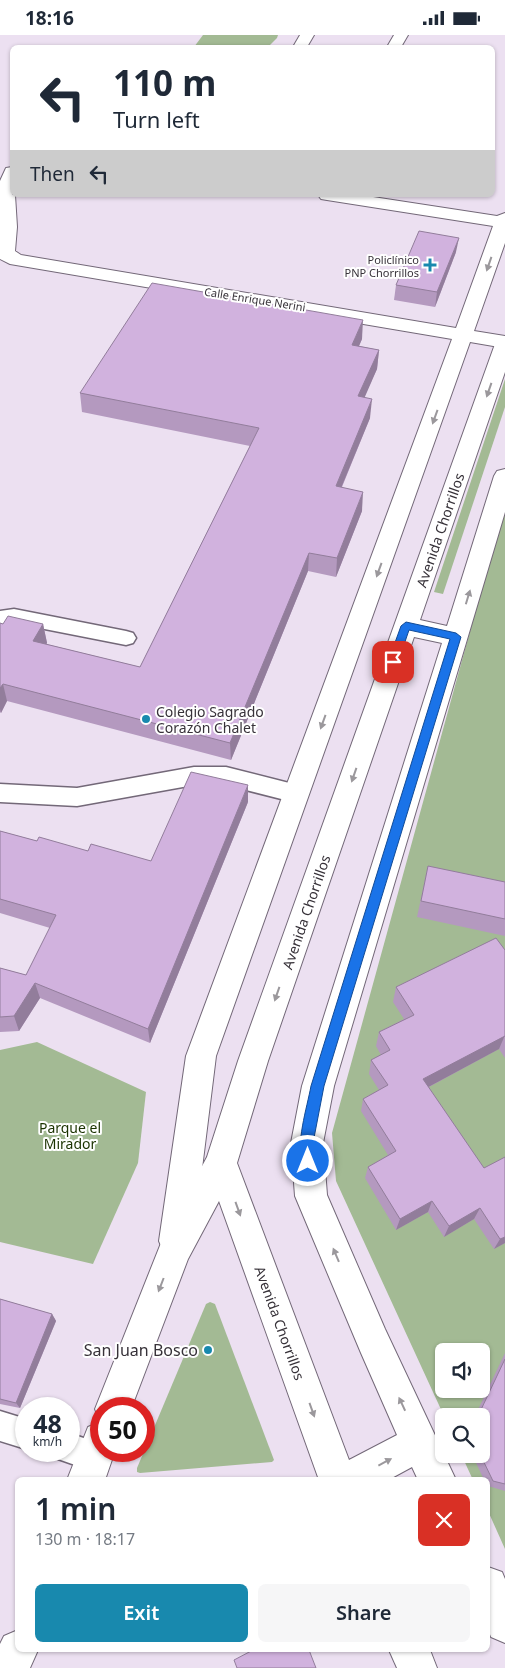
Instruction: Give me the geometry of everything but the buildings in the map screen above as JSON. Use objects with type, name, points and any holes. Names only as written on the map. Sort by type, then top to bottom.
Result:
[{"type":"main road","name":"Calle Enrique Nerini","points":[[10,179],[5,195],[8,222],[4,247],[6,255],[16,260],[505,343]]},
{"type":"main road","points":[[175,1250],[201,1056],[504,222],[340,197]]},
{"type":"main road","name":"Avenida Chorrillos","points":[[337,1477],[221,1163],[254,1061],[505,343]]},
{"type":"main road","points":[[436,1477],[311,1196],[307,1143],[318,1086],[505,476]]},
{"type":"main road","points":[[406,626],[456,637]]},
{"type":"main road","points":[[119,1397],[175,1250],[221,1163]]},
{"type":"main road","points":[[356,1477],[420,1443]]},
{"type":"main road","points":[[490,1590],[505,1623]]},
{"type":"main road","points":[[10,1668],[17,1652]]},
{"type":"main road","points":[[410,1652],[417,1668]]},
{"type":"lane","points":[[0,618],[14,616],[126,638]]},
{"type":"lane","points":[[0,793],[77,797],[194,776],[226,776],[296,794]]},
{"type":"lane","points":[[0,1426],[15,1431]]},
{"type":"green space","points":[[203,35],[278,35],[270,45],[196,45]]},
{"type":"green space","points":[[505,379],[505,407],[443,594],[434,592]]},
{"type":"green space","points":[[505,504],[505,1549],[490,1515],[490,1477],[472,1477],[465,1463],[490,1463],[490,1408],[440,1408],[436,1398],[490,1398],[490,1343],[435,1343],[435,1396],[336,1181],[332,1133]]},
{"type":"green space","name":"Parque el Mirador","points":[[37,1042],[146,1092],[138,1163],[93,1264],[0,1242],[0,1050]]},
{"type":"green space","points":[[210,1302],[215,1304],[274,1460],[272,1462],[137,1472],[140,1462],[155,1462],[155,1425],[206,1304]]},
{"type":"place","name":"Policlínico PNP Chorrillos","points":[[430,265]]},
{"type":"place","name":"Colegio Sagrado Corazón Chalet","points":[[146,719]]},
{"type":"place","name":"San Juan Bosco","points":[[208,1350]]},
{"type":"route","points":[[308,1161],[307,1143],[318,1086],[456,637],[406,626],[393,662]]}]
